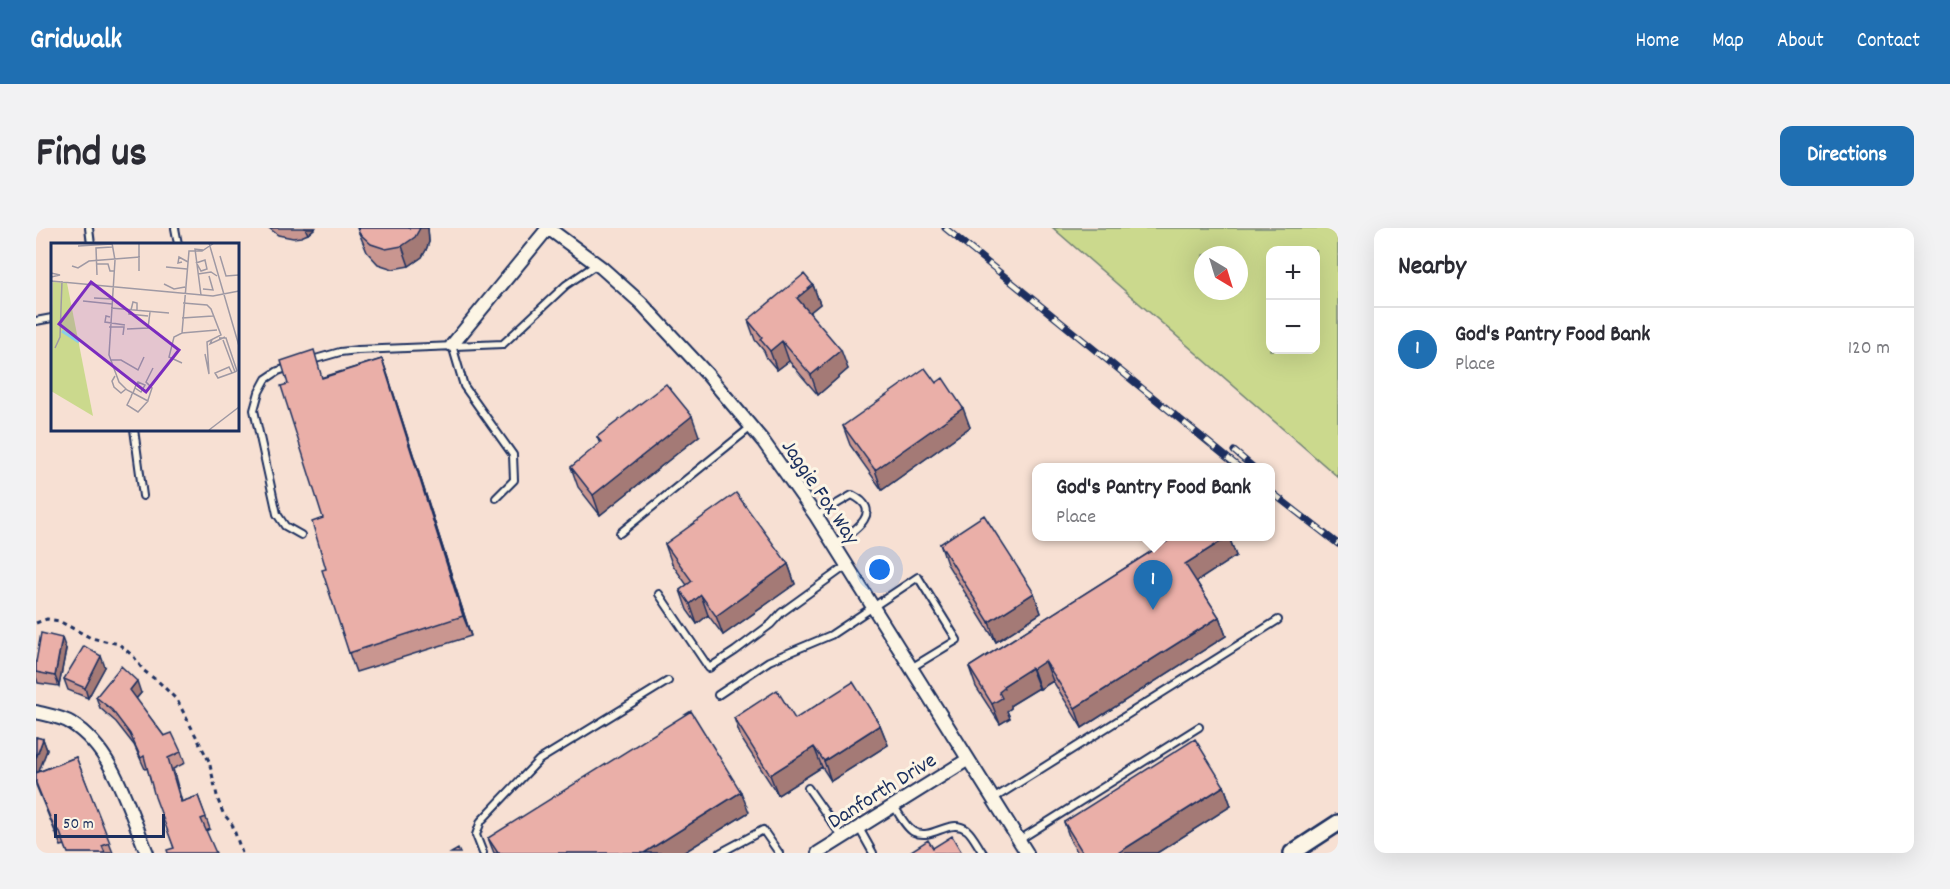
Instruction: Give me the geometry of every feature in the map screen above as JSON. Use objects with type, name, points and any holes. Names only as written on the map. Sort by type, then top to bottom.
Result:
[{"type":"street","name":"Jaggie Fox Way","points":[[548,228],[597,264],[641,303],[707,374],[751,427],[816,516],[1027,853]]},
{"type":"street","points":[[452,345],[548,228]]},
{"type":"street","points":[[36,712],[70,721],[97,745],[117,782],[147,853]]},
{"type":"street","name":"Danforth Drive","points":[[818,853],[967,760]]},
{"type":"street","points":[[1292,853],[1338,823]]},
{"type":"lane","points":[[88,228],[91,243]]},
{"type":"lane","points":[[175,228],[178,243]]},
{"type":"lane","points":[[309,361],[340,352],[503,344],[566,285],[597,264]]},
{"type":"lane","points":[[36,321],[51,318]]},
{"type":"lane","points":[[452,345],[464,386],[513,454],[514,480],[496,498]]},
{"type":"lane","points":[[299,364],[278,371],[266,379],[259,392],[254,410],[277,514],[285,526],[301,535]]},
{"type":"lane","points":[[620,533],[751,427]]},
{"type":"lane","points":[[134,430],[143,496]]},
{"type":"lane","points":[[816,516],[852,495],[859,499],[867,510],[866,518],[861,525],[834,545]]},
{"type":"lane","points":[[658,594],[709,668],[735,651],[771,624],[781,613],[847,565]]},
{"type":"lane","points":[[718,695],[769,662],[831,635],[918,577],[957,640],[911,669]]},
{"type":"lane","points":[[992,800],[1278,620]]},
{"type":"lane","points":[[483,853],[476,835],[481,821],[539,760],[668,681]]},
{"type":"lane","points":[[1019,841],[1199,728]]},
{"type":"lane","points":[[808,788],[843,838]]},
{"type":"lane","points":[[894,806],[911,831],[932,834],[952,825],[960,827],[968,831],[982,853]]},
{"type":"lane","points":[[859,828],[873,853]]},
{"type":"lane","points":[[720,853],[763,830],[779,853]]},
{"type":"path","points":[[36,623],[47,620],[59,621],[91,638],[119,644],[134,657],[143,670],[177,700],[209,761],[218,800],[223,813],[232,824],[242,853]]},
{"type":"green space","points":[[1053,228],[1338,228],[1338,477]]},
{"type":"building","points":[[358,228],[420,228],[415,237],[402,246],[386,249],[371,244],[359,233]]},
{"type":"building","points":[[804,274],[813,285],[797,298],[841,350],[811,375],[782,341],[770,351],[748,320]]},
{"type":"building","points":[[314,350],[322,378],[382,359],[463,616],[349,653],[322,570],[326,569],[312,522],[323,518],[281,386],[288,384],[281,361]]},
{"type":"building","points":[[925,368],[936,383],[943,378],[963,408],[875,470],[843,426]]},
{"type":"building","points":[[666,384],[692,416],[593,495],[571,467],[601,442],[597,437]]},
{"type":"building","points":[[736,493],[788,564],[716,616],[701,595],[690,604],[680,590],[692,581],[665,544]]},
{"type":"building","points":[[984,515],[1034,593],[989,622],[940,544]]},
{"type":"building","points":[[1168,541],[1222,541],[1185,564],[1219,617],[1075,708],[1045,661],[1003,686],[1004,688],[999,692],[1002,698],[992,704],[969,667]]},
{"type":"building","points":[[41,633],[62,638],[55,676],[36,672]]},
{"type":"building","points":[[84,646],[101,656],[85,688],[64,679]]},
{"type":"building","points":[[121,666],[137,681],[130,690],[164,736],[172,733],[181,752],[168,758],[181,802],[198,796],[206,817],[201,819],[216,853],[168,853],[167,850],[174,848],[155,797],[144,756],[141,758],[130,734],[112,710],[96,697]]},
{"type":"building","points":[[853,682],[880,725],[824,761],[814,747],[770,775],[734,718],[777,690],[795,719]]},
{"type":"building","points":[[691,711],[741,792],[644,853],[498,853],[488,838]]},
{"type":"building","points":[[36,737],[43,739],[36,758]]},
{"type":"building","points":[[1195,739],[1224,786],[1118,853],[1083,853],[1064,822]]},
{"type":"building","points":[[76,757],[110,843],[102,846],[105,853],[68,853],[59,830],[56,832],[36,783],[36,773]]},
{"type":"building","points":[[952,836],[962,853],[908,853],[928,840],[933,848]]},
{"type":"railway","points":[[945,228],[1234,463]]},
{"type":"railway","points":[[1234,451],[1248,463]]},
{"type":"railway","points":[[1275,495],[1338,544]]},
{"type":"place","name":"God's Pantry Food Bank","points":[[1153,610]]}]
